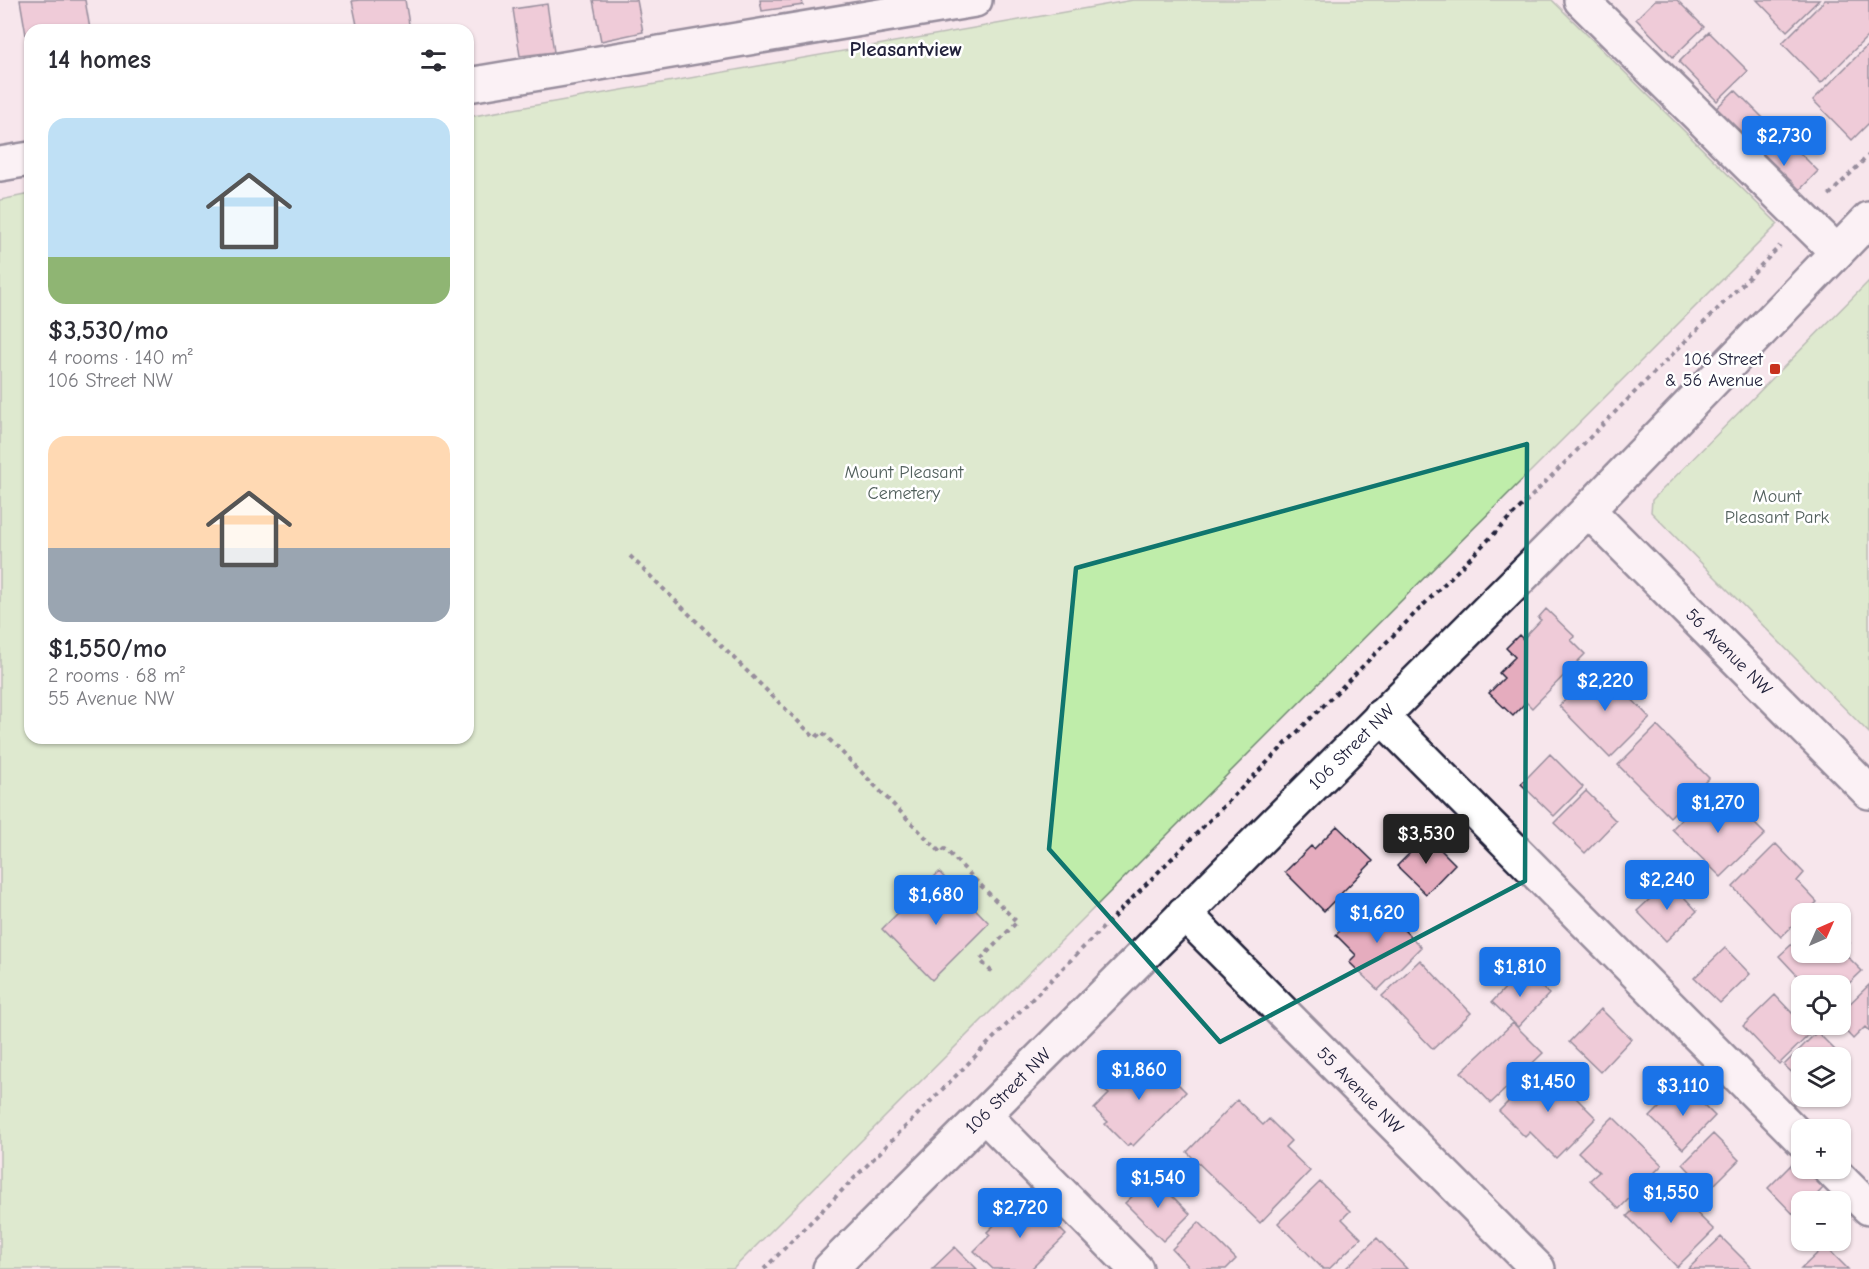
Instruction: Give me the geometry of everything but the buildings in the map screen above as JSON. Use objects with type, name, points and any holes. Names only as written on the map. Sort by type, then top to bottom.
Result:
[{"type":"street","points":[[474,84],[878,8],[975,0]]},
{"type":"street","points":[[1581,0],[1837,252]]},
{"type":"street","points":[[0,164],[24,160]]},
{"type":"street","name":"106 Street NW","points":[[830,1269],[1588,510],[1869,219]]},
{"type":"street","name":"56 Avenue NW","points":[[1588,510],[1869,792]]},
{"type":"street","points":[[1381,716],[1791,1129]]},
{"type":"street","name":"55 Avenue NW","points":[[1184,913],[1538,1269]]},
{"type":"street","points":[[984,1115],[1136,1269]]},
{"type":"street","points":[[1841,1179],[1869,1208]]},
{"type":"path","points":[[764,1269],[1737,291],[1869,155]]},
{"type":"path","points":[[630,556],[815,738],[822,732],[941,853],[945,849],[1017,922],[980,960],[993,973]]},
{"type":"highlighted area","points":[[1527,444],[1525,881],[1220,1042],[1049,849],[1076,568]]},
{"type":"green space","name":"Mount Pleasant Cemetery","points":[[1133,0],[1552,0],[1778,224],[733,1269],[0,1269],[0,200],[24,195],[24,744],[474,744],[474,116]]},
{"type":"green space","name":"Mount Pleasant Park","points":[[1869,281],[1869,733],[1651,512],[1652,500]]},
{"type":"place","name":"106 Street & 56 Avenue","points":[[1775,369]]},
{"type":"district","name":"Pleasantview","points":[[906,49]]}]
